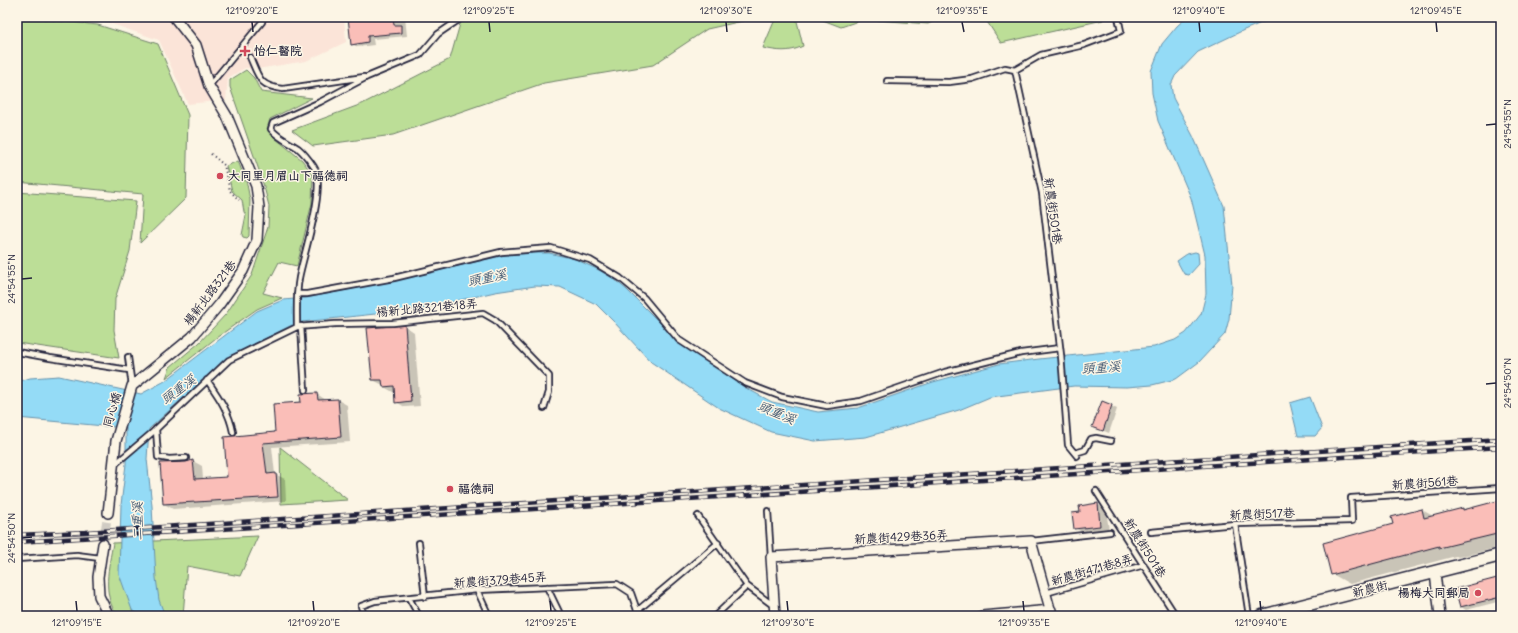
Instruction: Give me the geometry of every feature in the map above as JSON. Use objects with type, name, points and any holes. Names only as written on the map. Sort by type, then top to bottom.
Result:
[{"type":"street","name":"楊新北路321巷","points":[[132,386],[192,336],[219,305],[243,271],[257,240],[260,207],[256,186],[227,116],[209,86],[196,45],[174,17]]},
{"type":"street","name":"同心橋","points":[[113,467],[116,441],[132,386]]},
{"type":"street","points":[[108,513],[113,467]]},
{"type":"street","points":[[982,616],[1052,613],[1031,541]]},
{"type":"street","name":"新農街429巷36弄","points":[[772,557],[1031,541]]},
{"type":"street","points":[[103,544],[98,577],[99,596],[109,616]]},
{"type":"street","name":"新農街","points":[[1262,616],[1501,555]]},
{"type":"street","points":[[772,557],[775,616]]},
{"type":"street","points":[[1435,573],[1440,616]]},
{"type":"lane","points":[[209,86],[262,22],[263,17]]},
{"type":"lane","points":[[305,390],[296,296],[299,277],[311,231],[318,186],[316,168],[300,150],[276,135],[272,129],[273,123],[320,102],[367,77],[420,55],[438,34],[463,17]]},
{"type":"lane","points":[[887,81],[949,82],[972,79],[1005,68],[1015,70],[1041,55],[1084,45],[1121,31],[1118,17]]},
{"type":"lane","points":[[250,57],[260,81],[271,88],[283,89],[367,77]]},
{"type":"lane","name":"新農街501巷","points":[[1015,70],[1042,193],[1061,355],[1068,445],[1076,455],[1084,450],[1091,439],[1096,438],[1111,441]]},
{"type":"lane","points":[[296,296],[394,278],[501,252],[551,248],[590,260],[620,278],[644,298],[679,340],[745,383],[782,397],[827,406],[861,401],[945,372],[1021,353],[1060,348]]},
{"type":"lane","name":"楊新北路321巷18弄","points":[[298,326],[393,323],[483,313],[495,320],[549,376],[549,392],[544,408]]},
{"type":"lane","points":[[113,467],[229,360],[298,326]]},
{"type":"lane","points":[[17,352],[129,370]]},
{"type":"lane","points":[[128,357],[132,386]]},
{"type":"lane","points":[[207,380],[222,402],[231,423],[233,432]]},
{"type":"lane","points":[[154,430],[158,457],[169,459],[186,458]]},
{"type":"lane","name":"新農街561巷","points":[[1351,498],[1501,488]]},
{"type":"lane","name":"新農街501巷","points":[[1096,491],[1176,616]]},
{"type":"lane","name":"新農街517巷","points":[[1151,532],[1235,524],[1352,521],[1351,498]]},
{"type":"lane","points":[[768,511],[772,557]]},
{"type":"lane","points":[[698,516],[747,586],[774,606]]},
{"type":"lane","points":[[1235,524],[1249,616]]},
{"type":"lane","points":[[1031,541],[1110,532]]},
{"type":"lane","points":[[419,543],[425,597]]},
{"type":"lane","points":[[637,611],[718,543]]},
{"type":"lane","points":[[17,558],[77,555],[100,558]]},
{"type":"lane","name":"新農街471巷8弄","points":[[1046,593],[1144,565]]},
{"type":"lane","name":"新農街379巷45弄","points":[[364,615],[361,606],[375,601],[425,597],[477,590],[617,584],[631,593],[639,616]]},
{"type":"lane","points":[[715,616],[747,586]]},
{"type":"lane","points":[[547,587],[561,616]]},
{"type":"lane","points":[[477,590],[490,616]]},
{"type":"lane","points":[[409,598],[419,616]]},
{"type":"lane","points":[[340,616],[364,615]]},
{"type":"path","points":[[211,154],[224,165],[230,191],[239,200]]},
{"type":"shaded area","name":"怡仁醫院","points":[[62,17],[344,17],[346,42],[306,61],[257,69],[245,68],[228,78],[226,100],[188,104],[159,40],[100,20]]},
{"type":"green space","points":[[17,17],[44,17],[44,19],[98,25],[158,44],[188,115],[186,198],[140,243],[143,194],[17,182]]},
{"type":"green space","points":[[462,17],[760,17],[707,29],[653,65],[544,83],[393,135],[313,146],[292,130],[362,104],[450,59]]},
{"type":"green space","points":[[776,17],[796,17],[803,46],[793,50],[783,51],[763,48]]},
{"type":"green space","points":[[815,17],[942,17],[928,24],[864,19],[841,27]]},
{"type":"green space","points":[[984,17],[1102,17],[1103,20],[1001,43]]},
{"type":"green space","points":[[246,70],[254,78],[261,92],[312,98],[270,119],[267,129],[275,138],[302,160],[313,175],[312,203],[297,266],[279,262],[263,293],[282,298],[257,309],[216,338],[166,378],[170,367],[199,343],[226,314],[252,275],[268,227],[269,206],[262,179],[230,87],[230,80]]},
{"type":"green space","points":[[238,161],[247,184],[250,200],[249,236],[247,238],[243,237],[242,235],[246,215],[242,200],[232,191],[226,166]]},
{"type":"green space","points":[[17,192],[136,201],[130,251],[115,299],[114,330],[119,358],[17,343]]},
{"type":"green space","points":[[280,447],[348,500],[281,504]]},
{"type":"green space","points":[[258,536],[240,576],[187,566],[183,616],[134,616],[131,614],[129,616],[118,616],[113,608],[109,599],[108,571],[113,543]]},
{"type":"water","points":[[1187,17],[1276,17],[1244,30],[1198,52],[1175,76],[1171,85],[1173,98],[1193,136],[1224,206],[1232,285],[1229,319],[1225,334],[1199,362],[1176,379],[1152,385],[1127,387],[1074,386],[990,397],[959,410],[866,437],[815,441],[771,432],[719,408],[651,362],[596,304],[560,287],[535,286],[495,292],[421,309],[302,322],[292,325],[227,358],[149,429],[147,459],[152,506],[156,578],[159,600],[165,616],[139,616],[132,610],[119,574],[121,505],[126,464],[126,428],[17,418],[17,382],[30,378],[59,376],[141,394],[165,381],[257,311],[283,300],[306,298],[402,279],[505,255],[549,253],[575,259],[599,270],[614,279],[627,290],[678,341],[744,387],[772,402],[818,412],[858,408],[933,382],[999,364],[1154,347],[1175,340],[1186,333],[1201,314],[1206,294],[1205,255],[1191,198],[1158,121],[1152,93],[1151,71],[1162,44],[1177,26]]},
{"type":"water","points":[[1195,252],[1198,253],[1199,264],[1189,275],[1184,274],[1177,261],[1187,254]]},
{"type":"water","points":[[1310,397],[1322,428],[1315,436],[1298,436],[1290,403]]},
{"type":"building","points":[[348,17],[393,17],[394,25],[401,25],[401,33],[368,36],[368,42],[351,45]]},
{"type":"building","points":[[405,325],[411,401],[395,403],[394,386],[383,387],[382,380],[372,380],[367,328]]},
{"type":"building","points":[[317,393],[318,400],[338,399],[341,437],[263,443],[267,474],[276,473],[278,497],[163,504],[160,463],[186,462],[193,460],[195,479],[227,477],[224,437],[275,432],[273,404],[301,402],[300,394]]},
{"type":"building","points":[[1102,401],[1112,405],[1103,431],[1092,427]]},
{"type":"building","points":[[1501,500],[1501,533],[1439,548],[1439,546],[1331,575],[1323,543],[1393,524],[1391,517],[1422,509],[1424,518]]},
{"type":"building","points":[[1098,503],[1100,526],[1074,529],[1072,513],[1080,512],[1079,506]]},
{"type":"building","name":"楊梅大同郵局","points":[[1501,577],[1501,597],[1460,607],[1455,589]]},
{"type":"tunnel","points":[[103,544],[108,513]]},
{"type":"railway","points":[[17,535],[86,532],[1501,439]]},
{"type":"railway","points":[[17,542],[1501,447]]},
{"type":"place","name":"怡仁醫院","points":[[245,51]]},
{"type":"place","name":"大同里月眉山下福德祠","points":[[220,176]]},
{"type":"place","name":"福德祠","points":[[450,489]]},
{"type":"place","name":"楊梅大同郵局","points":[[1478,593]]},
{"type":"water label","name":"頭重溪","points":[[487,277]]},
{"type":"water label","name":"頭重溪","points":[[1101,367]]},
{"type":"water label","name":"頭重溪","points":[[178,389]]},
{"type":"water label","name":"頭重溪","points":[[777,412]]},
{"type":"water label","name":"二重溪","points":[[137,521]]}]
